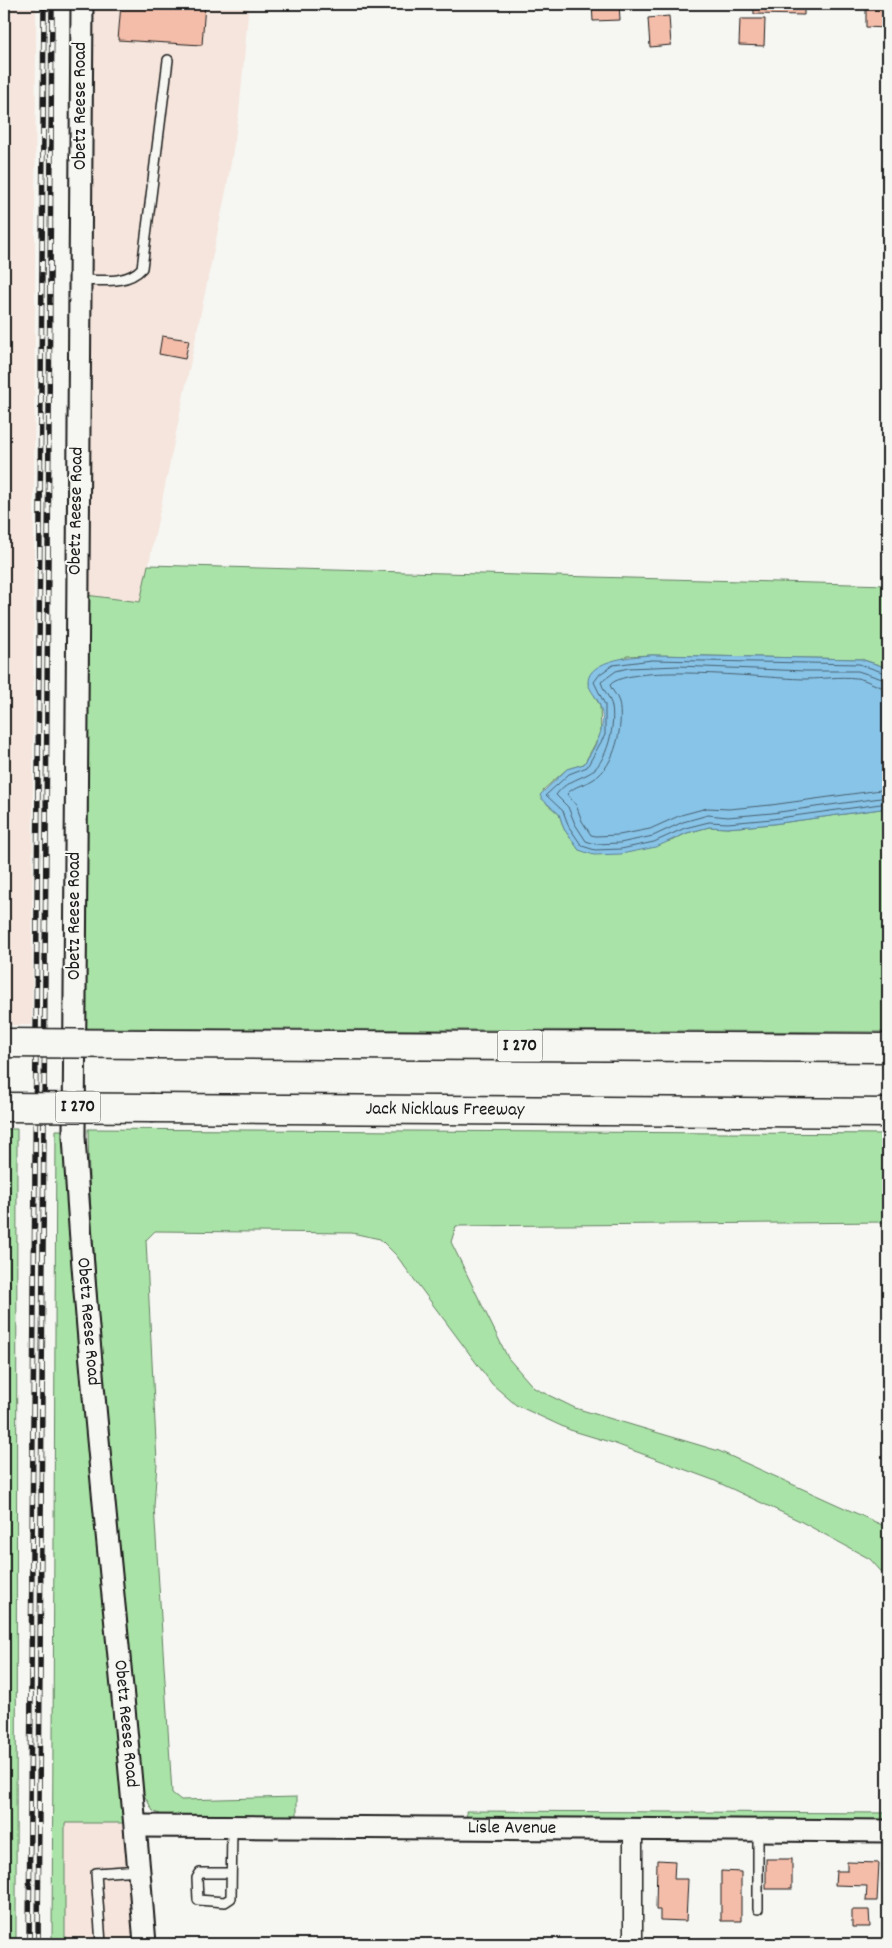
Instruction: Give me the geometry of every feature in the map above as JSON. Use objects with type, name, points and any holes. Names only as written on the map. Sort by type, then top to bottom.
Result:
[{"type":"highway","name":"I 270","points":[[4,1043],[888,1048]]},
{"type":"highway","name":"Jack Nicklaus Freeway","points":[[4,1107],[888,1113]]},
{"type":"street","name":"Obetz Reese Road","points":[[82,4],[74,1136],[81,1252],[136,1826],[145,1944]]},
{"type":"street","name":"Lisle Avenue","points":[[136,1826],[888,1831]]},
{"type":"street","points":[[633,1828],[633,1944]]},
{"type":"lane","points":[[79,280],[125,280],[136,275],[142,268],[168,60]]},
{"type":"lane","points":[[231,1873],[200,1873],[197,1878],[198,1900],[229,1901],[231,1898],[232,1826]]},
{"type":"lane","points":[[758,1830],[758,1909]]},
{"type":"lane","points":[[101,1944],[96,1873],[139,1870]]},
{"type":"shaded area","points":[[4,4],[36,4],[32,1025],[4,1025]]},
{"type":"shaded area","points":[[90,4],[249,4],[239,113],[227,186],[141,602],[86,595]]},
{"type":"shaded area","points":[[65,1823],[128,1823],[138,1944],[65,1944]]},
{"type":"green space","points":[[148,565],[888,585],[888,671],[882,666],[861,659],[627,656],[590,677],[588,683],[600,706],[601,733],[584,764],[567,769],[543,790],[547,804],[559,814],[564,829],[579,850],[671,841],[687,833],[709,827],[727,828],[773,824],[888,808],[888,1032],[84,1028],[86,595],[140,602]]},
{"type":"green space","points":[[4,1129],[17,1129],[16,1944],[4,1944]]},
{"type":"green space","points":[[88,1129],[888,1134],[888,1222],[456,1226],[451,1242],[508,1358],[534,1388],[575,1408],[719,1451],[882,1525],[888,1531],[888,1579],[870,1559],[800,1521],[713,1480],[613,1443],[570,1430],[516,1405],[492,1384],[396,1255],[380,1239],[352,1233],[155,1231],[146,1240],[157,1463],[154,1506],[172,1793],[181,1800],[297,1797],[297,1822],[166,1817],[153,1811],[143,1793],[101,1350],[89,1182]]},
{"type":"green space","points":[[56,1130],[64,1130],[67,1193],[128,1823],[65,1823],[65,1944],[52,1944]]},
{"type":"green space","points":[[466,1811],[888,1813],[888,1825],[467,1822]]},
{"type":"water","points":[[652,655],[860,659],[882,666],[888,671],[888,808],[773,824],[727,828],[709,827],[687,833],[656,847],[621,854],[594,855],[579,850],[564,829],[559,814],[540,795],[567,769],[584,764],[599,736],[602,714],[599,703],[588,682],[590,674],[596,668],[614,660]]},
{"type":"building","points":[[121,4],[205,4],[202,45],[118,40]]},
{"type":"building","points":[[592,4],[619,4],[620,20],[593,21]]},
{"type":"building","points":[[754,4],[804,4],[804,15],[754,14]]},
{"type":"building","points":[[866,4],[887,4],[886,28],[866,27]]},
{"type":"building","points":[[669,16],[671,45],[650,47],[648,18]]},
{"type":"building","points":[[740,19],[765,19],[764,46],[739,45]]},
{"type":"building","points":[[162,336],[189,340],[185,359],[159,354]]},
{"type":"building","points":[[766,1859],[792,1859],[792,1889],[766,1889]]},
{"type":"building","points":[[657,1860],[675,1861],[674,1879],[688,1879],[686,1921],[660,1920],[660,1910],[656,1910]]},
{"type":"building","points":[[847,1862],[879,1863],[877,1901],[866,1901],[867,1886],[835,1885],[836,1871],[847,1871]]},
{"type":"building","points":[[721,1871],[741,1872],[741,1921],[721,1921]]},
{"type":"building","points":[[852,1910],[869,1910],[870,1927],[852,1927]]},
{"type":"railway","points":[[29,1944],[44,4]]},
{"type":"railway","points":[[38,1944],[52,4]]}]
